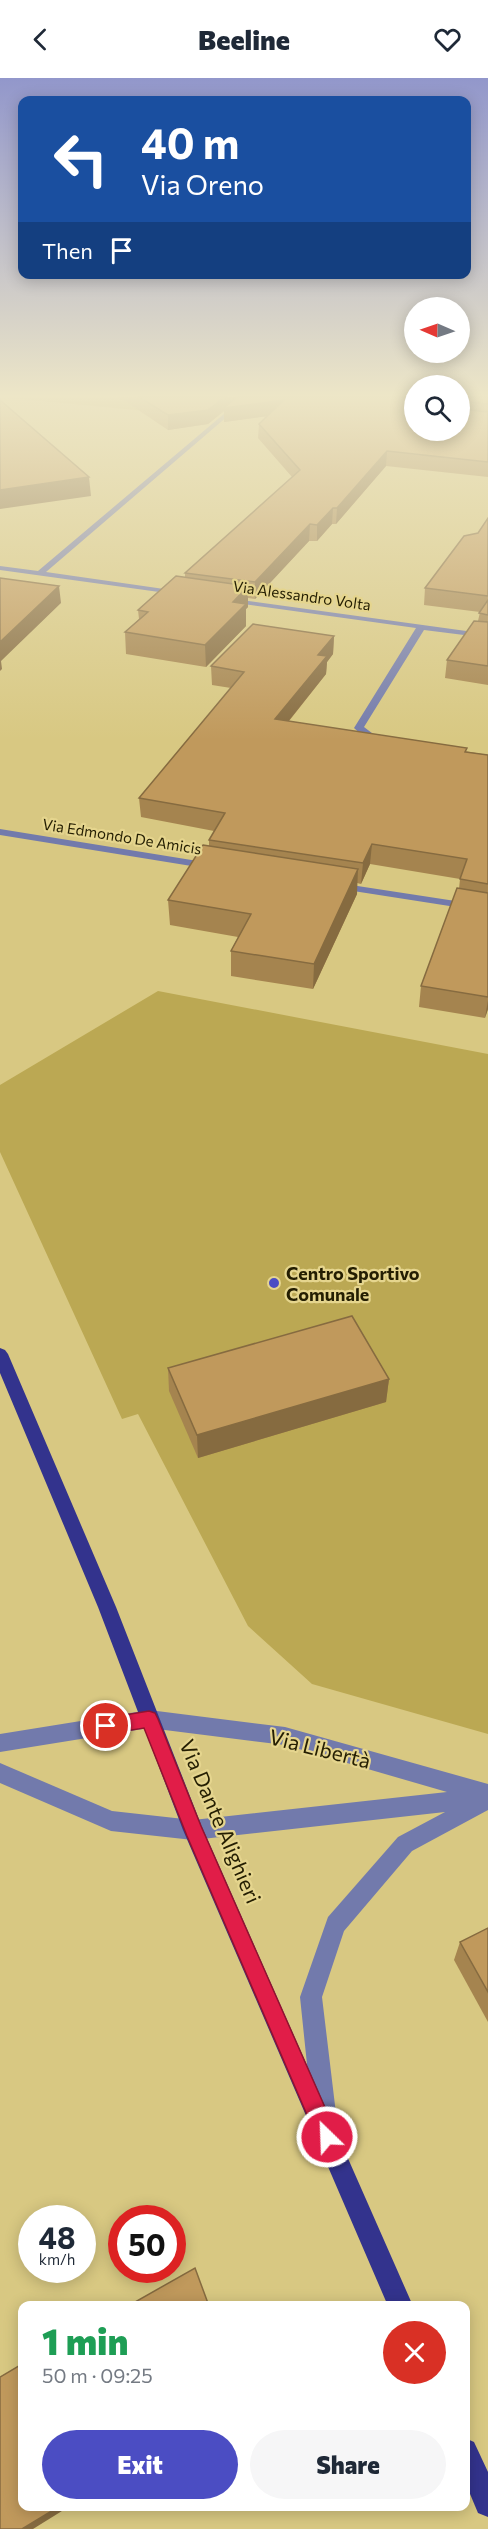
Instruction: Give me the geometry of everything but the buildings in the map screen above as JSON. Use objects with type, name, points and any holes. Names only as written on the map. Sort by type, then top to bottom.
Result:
[{"type":"main road","name":"Via Dante Alighieri","points":[[0,1354],[107,1607],[193,1830],[399,2301]]},
{"type":"main road","points":[[470,2462],[488,2503]]},
{"type":"street","points":[[39,574],[113,511]]},
{"type":"street","points":[[0,568],[188,594]]},
{"type":"street","name":"Via Alessandro Volta","points":[[223,599],[488,636]]},
{"type":"street","points":[[385,743],[374,741],[359,728],[422,626]]},
{"type":"street","name":"Via Edmondo De Amicis","points":[[0,832],[221,867]]},
{"type":"street","points":[[325,884],[488,909]]},
{"type":"street","name":"Via Libertà","points":[[0,1743],[149,1719],[285,1736],[488,1797]]},
{"type":"street","points":[[0,1773],[111,1821],[193,1830],[488,1797]]},
{"type":"street","points":[[327,2137],[311,1997],[336,1925],[405,1844],[488,1797]]},
{"type":"shaded area","name":"Centro Sportivo Comunale","points":[[158,991],[488,1054],[488,1734],[312,1684],[248,1626],[138,1414],[122,1419],[0,1152],[0,1085]]},
{"type":"place","name":"Centro Sportivo Comunale","points":[[274,1283]]},
{"type":"route","points":[[106,1726],[149,1719],[193,1830],[327,2137]]}]
